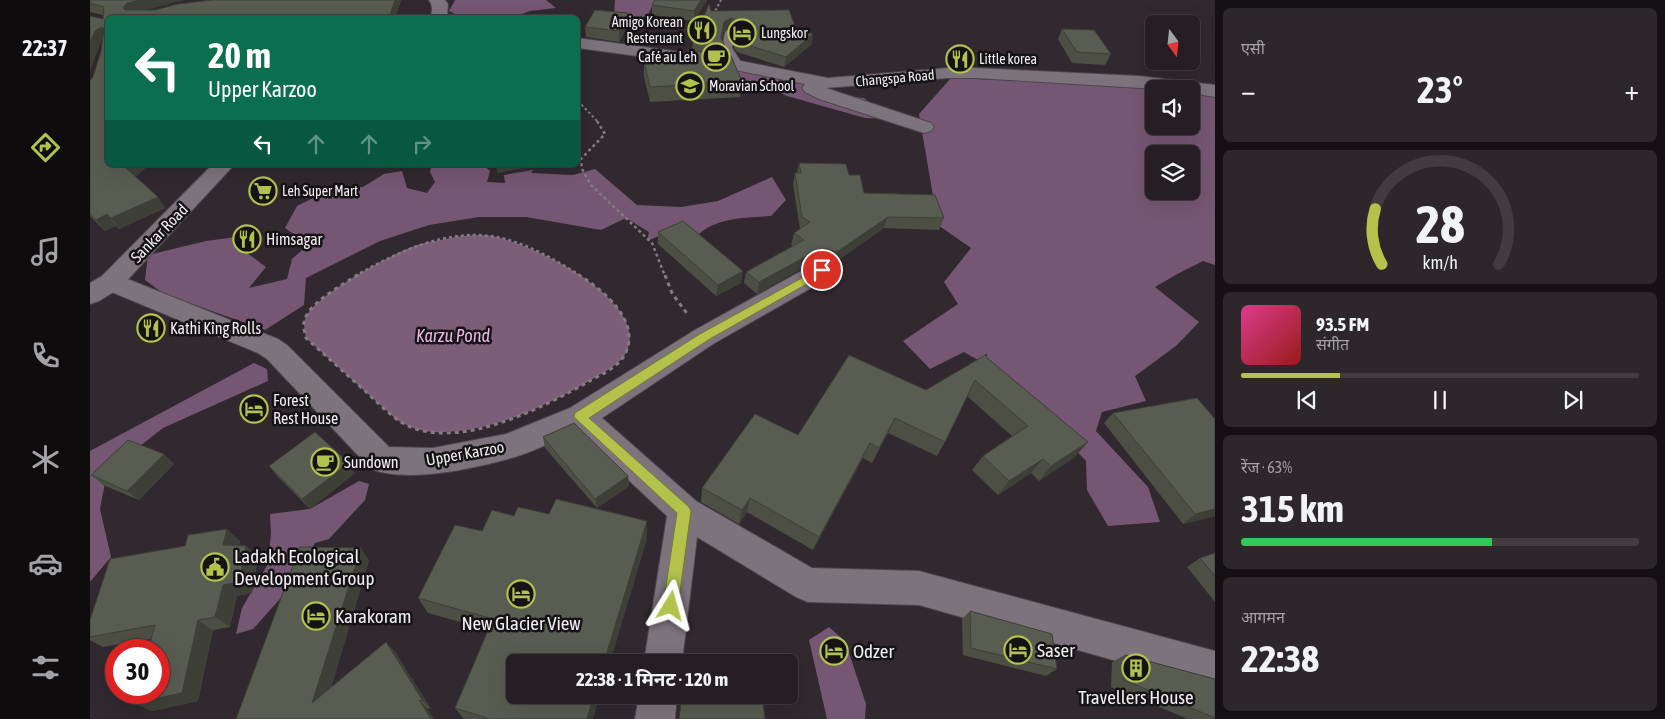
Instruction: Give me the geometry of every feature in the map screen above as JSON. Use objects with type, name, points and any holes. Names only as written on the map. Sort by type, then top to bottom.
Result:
[{"type":"street","points":[[437,0],[440,4],[442,15]]},
{"type":"street","name":"Changspa Road","points":[[580,43],[737,65],[828,83],[948,73],[1139,81],[1215,91]]},
{"type":"street","points":[[783,74],[826,95],[924,127]]},
{"type":"street","name":"Sankar Road","points":[[101,288],[222,167]]},
{"type":"street","name":"Upper Karzoo","points":[[101,288],[268,346],[277,352],[382,460],[433,461],[508,446],[580,417],[704,337],[822,270]]},
{"type":"street","points":[[580,417],[684,511],[808,585],[919,588],[1215,670]]},
{"type":"street","points":[[664,654],[684,511]]},
{"type":"street","points":[[655,719],[657,704]]},
{"type":"lane","points":[[730,32],[727,48],[737,65]]},
{"type":"path","points":[[580,103],[601,125],[604,134],[581,159],[582,170],[590,185],[652,243],[672,293],[704,337]]},
{"type":"path","points":[[462,236],[494,236],[525,245],[558,260],[588,280],[613,303],[625,318],[631,333],[627,352],[612,367],[574,390],[530,411],[474,429],[443,432],[412,429],[397,420],[306,338],[305,319],[313,307],[325,295],[414,246],[462,236]]},
{"type":"shaded area","points":[[455,0],[546,0],[556,8],[530,11],[519,15],[457,15],[449,11]]},
{"type":"shaded area","points":[[615,0],[655,0],[647,17],[614,16]]},
{"type":"shaded area","points":[[732,69],[803,79],[834,95],[864,98],[887,119],[865,118],[787,96],[770,88],[747,90],[732,88]]},
{"type":"shaded area","points":[[951,78],[1145,86],[1145,135],[1200,135],[1200,94],[1215,97],[1215,265],[1203,261],[1155,287],[1199,322],[1176,346],[1135,376],[1146,401],[1102,412],[1096,431],[1148,487],[1160,522],[1108,526],[1087,490],[1086,461],[1047,420],[1018,383],[964,352],[930,369],[903,341],[958,304],[944,282],[971,248],[938,225],[919,114]]},
{"type":"shaded area","points":[[431,167],[485,167],[490,171],[487,182],[505,183],[504,175],[533,170],[531,173],[573,175],[595,169],[637,205],[681,207],[718,201],[772,177],[786,200],[771,216],[724,221],[707,228],[699,234],[681,227],[647,241],[649,232],[626,218],[601,230],[526,217],[479,217],[429,225],[380,241],[306,278],[304,305],[265,330],[164,294],[145,280],[148,255],[206,241],[236,237],[235,244],[266,267],[249,288],[287,279],[292,259],[308,245],[285,228],[297,206],[331,189],[363,187],[384,174],[402,171],[407,188],[427,193],[435,182],[430,172]]},
{"type":"shaded area","points":[[254,363],[267,369],[268,381],[163,428],[107,472],[100,509],[111,557],[90,582],[90,451]]},
{"type":"shaded area","points":[[359,481],[369,484],[365,500],[329,539],[315,543],[287,591],[253,629],[236,634],[242,608],[268,564],[271,533],[270,514],[310,509]]},
{"type":"shaded area","points":[[829,627],[845,641],[866,704],[865,719],[827,719],[809,640]]},
{"type":"water","name":"Karzu Pond","points":[[462,236],[488,236],[513,242],[560,263],[584,278],[605,295],[621,313],[629,332],[625,355],[604,372],[542,406],[484,427],[432,432],[408,426],[397,420],[306,338],[305,319],[322,299],[337,288],[391,256],[417,245]]},
{"type":"building","points":[[90,0],[140,0],[127,3],[123,8],[125,10],[155,10],[178,4],[212,0],[395,0],[390,15],[105,15],[105,167],[125,167],[158,197],[111,218],[107,214],[96,220],[90,214],[90,81],[101,51],[104,29],[102,27],[95,31],[90,43],[90,16],[103,19],[104,7],[90,3]]},
{"type":"building","points":[[655,0],[701,0],[694,11],[652,5]]},
{"type":"building","points":[[709,4],[711,11],[789,10],[796,29],[813,34],[786,57],[738,42],[735,38],[738,22],[732,18],[724,22],[721,38],[725,46],[693,42]]},
{"type":"building","points":[[595,10],[628,13],[619,31],[585,27]]},
{"type":"building","points":[[1062,29],[1094,30],[1111,54],[1077,52]]},
{"type":"building","points":[[688,50],[731,56],[742,81],[650,87],[644,61],[683,59]]},
{"type":"building","points":[[799,163],[846,164],[849,175],[860,175],[864,193],[935,195],[944,218],[888,217],[837,252],[826,249],[816,251],[759,282],[746,272],[804,240],[794,233],[810,222],[802,217],[795,173],[801,173]]},
{"type":"building","points":[[683,221],[743,271],[718,285],[658,232]]},
{"type":"building","points":[[987,354],[986,357],[1088,442],[1051,466],[1043,459],[1009,481],[983,456],[1028,426],[975,380],[945,442],[895,418],[879,448],[870,443],[819,537],[750,498],[742,510],[702,488],[755,414],[798,435],[849,355],[926,390]]},
{"type":"building","points":[[1197,398],[1215,419],[1215,509],[1195,514],[1113,413]]},
{"type":"building","points":[[574,423],[628,476],[595,499],[543,437]]},
{"type":"building","points":[[315,432],[349,463],[302,499],[269,466]]},
{"type":"building","points":[[128,440],[164,454],[127,491],[91,475]]},
{"type":"building","points":[[556,499],[647,521],[606,654],[506,654],[506,704],[591,704],[587,719],[490,719],[455,708],[493,619],[418,598],[455,525],[482,531],[492,510],[514,516],[518,507],[549,514]]},
{"type":"building","points":[[227,529],[223,545],[246,546],[239,582],[223,585],[215,617],[198,620],[182,693],[170,696],[170,639],[151,639],[155,625],[90,637],[90,620],[110,559],[185,546],[188,535]]},
{"type":"building","points":[[300,547],[361,548],[312,703],[386,642],[423,701],[419,700],[431,719],[236,719]]},
{"type":"building","points":[[1215,553],[1215,576],[1200,558]]},
{"type":"building","points":[[970,611],[1052,634],[1057,669],[971,648]]},
{"type":"building","name":"Travellers House","points":[[1125,655],[1215,679],[1215,718],[1124,680]]},
{"type":"building","points":[[681,704],[763,704],[765,719],[679,719]]},
{"type":"place","name":"Amigo Korean Resteruant","points":[[702,30]]},
{"type":"place","name":"Lungskor","points":[[742,33]]},
{"type":"place","name":"Café au Leh","points":[[716,57]]},
{"type":"place","name":"Little korea","points":[[960,59]]},
{"type":"place","name":"Moravian School","points":[[690,86]]},
{"type":"place","name":"Leh Super Mart","points":[[263,191]]},
{"type":"place","name":"Himsagar","points":[[247,239]]},
{"type":"place","name":"Kathi Kîng Rolls","points":[[151,328]]},
{"type":"place","name":"Forest Rest House","points":[[254,409]]},
{"type":"place","name":"Sundown","points":[[325,462]]},
{"type":"place","name":"Ladakh Ecological Development Group","points":[[215,567]]},
{"type":"place","name":"New Glacier View","points":[[521,594]]},
{"type":"place","name":"Karakoram","points":[[316,616]]},
{"type":"place","name":"Saser","points":[[1018,650]]},
{"type":"place","name":"Odzer","points":[[834,651]]},
{"type":"place","name":"Travellers House","points":[[1136,668]]},
{"type":"route","points":[[671,606],[684,511],[580,417],[704,337],[822,270]]}]
